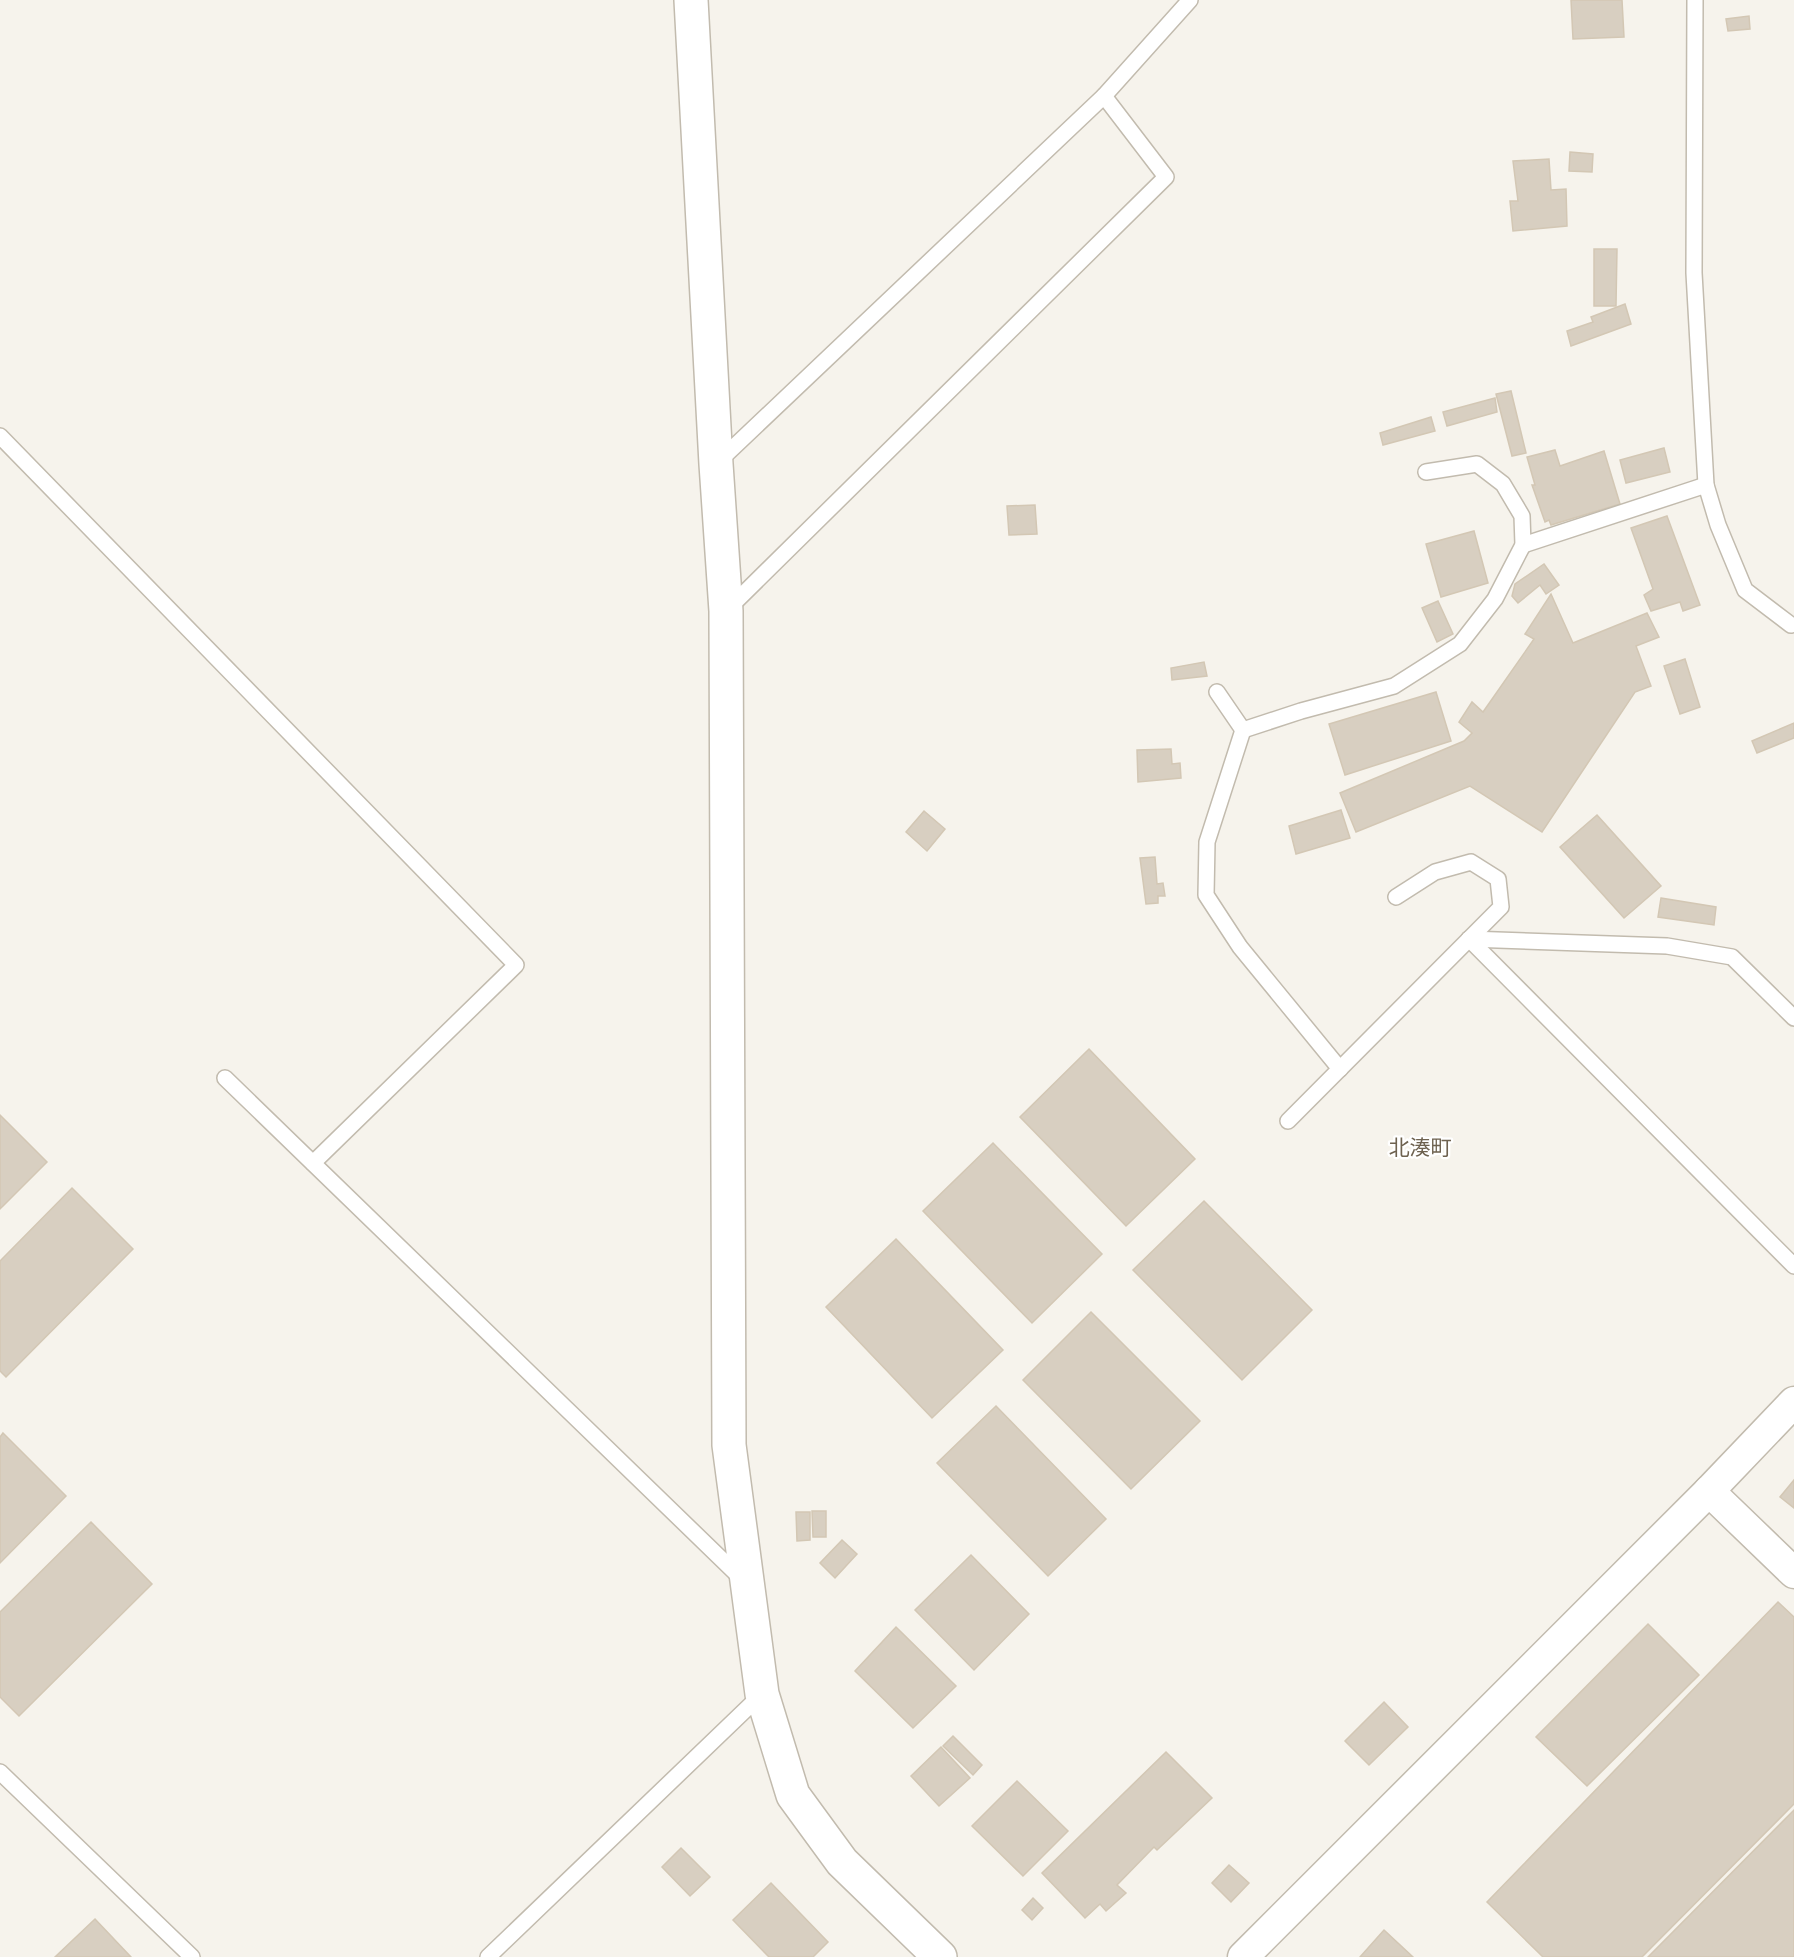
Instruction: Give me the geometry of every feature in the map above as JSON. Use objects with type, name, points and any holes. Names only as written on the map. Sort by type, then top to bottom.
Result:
[{"type":"street","points":[[691,0],[726,611],[729,1445],[762,1695],[793,1795],[842,1862],[940,1957]]},
{"type":"street","points":[[1244,1957],[1709,1491],[1794,1402]]},
{"type":"street","points":[[1709,1491],[1794,1573]]},
{"type":"lane","points":[[716,464],[1104,96],[1190,0]]},
{"type":"lane","points":[[1695,0],[1694,273],[1706,485],[1718,525],[1745,590],[1791,624]]},
{"type":"lane","points":[[726,611],[1166,177],[1104,96]]},
{"type":"lane","points":[[0,436],[516,965],[313,1163]]},
{"type":"lane","points":[[1243,730],[1301,711],[1394,686],[1460,644],[1495,599],[1523,545],[1522,516],[1503,484],[1477,464],[1426,472]]},
{"type":"lane","points":[[1523,545],[1706,485]]},
{"type":"lane","points":[[1217,692],[1243,730]]},
{"type":"lane","points":[[1243,730],[1207,842],[1206,895],[1240,947],[1340,1069]]},
{"type":"lane","points":[[1288,1121],[1501,907],[1498,879],[1471,862],[1435,872],[1396,897]]},
{"type":"lane","points":[[1469,939],[1667,946],[1732,957],[1794,1018]]},
{"type":"lane","points":[[1469,939],[1794,1266]]},
{"type":"lane","points":[[225,1078],[748,1584]]},
{"type":"lane","points":[[488,1957],[762,1695]]},
{"type":"lane","points":[[0,1772],[192,1957]]},
{"type":"building","points":[[1571,0],[1622,0],[1624,37],[1573,39]]},
{"type":"building","points":[[1749,16],[1750,29],[1728,31],[1726,19]]},
{"type":"building","points":[[1570,152],[1593,154],[1592,172],[1569,171]]},
{"type":"building","points":[[1549,159],[1551,190],[1566,189],[1567,226],[1513,231],[1510,201],[1518,201],[1513,161]]},
{"type":"building","points":[[1594,249],[1617,249],[1616,306],[1594,306]]},
{"type":"building","points":[[1625,304],[1631,324],[1571,346],[1567,331],[1593,322],[1591,317]]},
{"type":"building","points":[[1511,391],[1526,453],[1512,456],[1496,394]]},
{"type":"building","points":[[1495,398],[1497,412],[1447,426],[1443,412]]},
{"type":"building","points":[[1431,417],[1435,431],[1383,445],[1380,433]]},
{"type":"building","points":[[1664,448],[1670,472],[1626,483],[1620,460]]},
{"type":"building","points":[[1555,450],[1560,466],[1604,451],[1620,504],[1551,525],[1549,520],[1545,522],[1532,485],[1535,485],[1527,457]]},
{"type":"building","points":[[1035,505],[1037,534],[1009,535],[1007,506]]},
{"type":"building","points":[[1667,516],[1700,605],[1683,611],[1680,602],[1651,611],[1644,595],[1653,589],[1631,528]]},
{"type":"building","points":[[1474,531],[1488,583],[1441,597],[1426,544]]},
{"type":"building","points":[[1544,564],[1559,585],[1546,594],[1540,585],[1518,603],[1512,596],[1515,584]]},
{"type":"building","points":[[1551,594],[1573,643],[1647,613],[1659,637],[1636,646],[1651,686],[1635,692],[1542,832],[1470,786],[1356,832],[1340,793],[1464,741],[1472,733],[1459,722],[1472,702],[1483,712],[1534,639],[1525,634]]},
{"type":"building","points":[[1438,601],[1453,634],[1437,642],[1422,608]]},
{"type":"building","points":[[1685,659],[1700,707],[1680,714],[1664,666]]},
{"type":"building","points":[[1204,662],[1207,676],[1172,680],[1171,668]]},
{"type":"building","points":[[1436,692],[1451,741],[1345,775],[1329,724]]},
{"type":"building","points":[[1794,723],[1794,738],[1757,753],[1752,741]]},
{"type":"building","points":[[1171,749],[1172,764],[1180,763],[1181,778],[1138,782],[1137,750]]},
{"type":"building","points":[[1341,810],[1350,838],[1296,854],[1289,826]]},
{"type":"building","points":[[924,811],[945,829],[927,851],[906,832]]},
{"type":"building","points":[[1597,815],[1661,886],[1624,918],[1560,847]]},
{"type":"building","points":[[1155,857],[1157,884],[1163,883],[1165,896],[1158,896],[1158,903],[1146,904],[1140,858]]},
{"type":"building","points":[[1661,898],[1716,907],[1714,925],[1658,917]]},
{"type":"building","points":[[1089,1049],[1195,1159],[1126,1226],[1020,1117]]},
{"type":"building","points":[[0,1115],[47,1162],[0,1209]]},
{"type":"building","points":[[993,1143],[1102,1254],[1032,1323],[923,1211]]},
{"type":"building","points":[[72,1188],[133,1249],[6,1377],[0,1371],[0,1261]]},
{"type":"building","points":[[1204,1201],[1312,1310],[1242,1380],[1133,1270]]},
{"type":"building","points":[[896,1239],[1003,1350],[932,1418],[826,1307]]},
{"type":"building","points":[[1091,1312],[1200,1421],[1131,1489],[1023,1380]]},
{"type":"building","points":[[996,1406],[1106,1519],[1048,1576],[937,1463]]},
{"type":"building","points":[[3,1433],[66,1496],[0,1563],[0,1437]]},
{"type":"building","points":[[1794,1480],[1794,1508],[1780,1497]]},
{"type":"building","points":[[812,1511],[826,1511],[826,1537],[813,1537]]},
{"type":"building","points":[[796,1512],[810,1512],[810,1540],[797,1541]]},
{"type":"building","points":[[91,1522],[152,1584],[19,1716],[0,1697],[0,1612]]},
{"type":"building","points":[[842,1540],[857,1554],[835,1578],[820,1563]]},
{"type":"building","points":[[971,1555],[1029,1614],[974,1670],[915,1610]]},
{"type":"building","points":[[1778,1602],[1794,1617],[1794,1804],[1642,1957],[1543,1957],[1487,1902]]},
{"type":"building","points":[[1648,1624],[1699,1675],[1587,1786],[1536,1737]]},
{"type":"building","points":[[896,1627],[956,1686],[913,1728],[855,1671]]},
{"type":"building","points":[[1384,1702],[1408,1727],[1369,1765],[1345,1741]]},
{"type":"building","points":[[953,1736],[982,1765],[973,1775],[943,1746]]},
{"type":"building","points":[[941,1747],[970,1778],[939,1806],[911,1776]]},
{"type":"building","points":[[1166,1752],[1212,1798],[1157,1850],[1154,1847],[1117,1885],[1126,1893],[1106,1911],[1100,1904],[1085,1918],[1042,1873]]},
{"type":"building","points":[[1017,1781],[1068,1831],[1023,1876],[972,1826]]},
{"type":"building","points":[[1794,1810],[1794,1957],[1648,1957]]},
{"type":"building","points":[[681,1848],[710,1877],[690,1896],[662,1867]]},
{"type":"building","points":[[1229,1865],[1249,1883],[1231,1902],[1212,1883]]},
{"type":"building","points":[[771,1883],[828,1942],[813,1957],[769,1957],[733,1920]]},
{"type":"building","points":[[1033,1898],[1043,1908],[1032,1920],[1022,1910]]},
{"type":"building","points":[[95,1919],[131,1957],[55,1957]]},
{"type":"building","points":[[1384,1930],[1413,1957],[1360,1957]]},
{"type":"district","name":"北湊町","points":[[1420,1148]]}]
